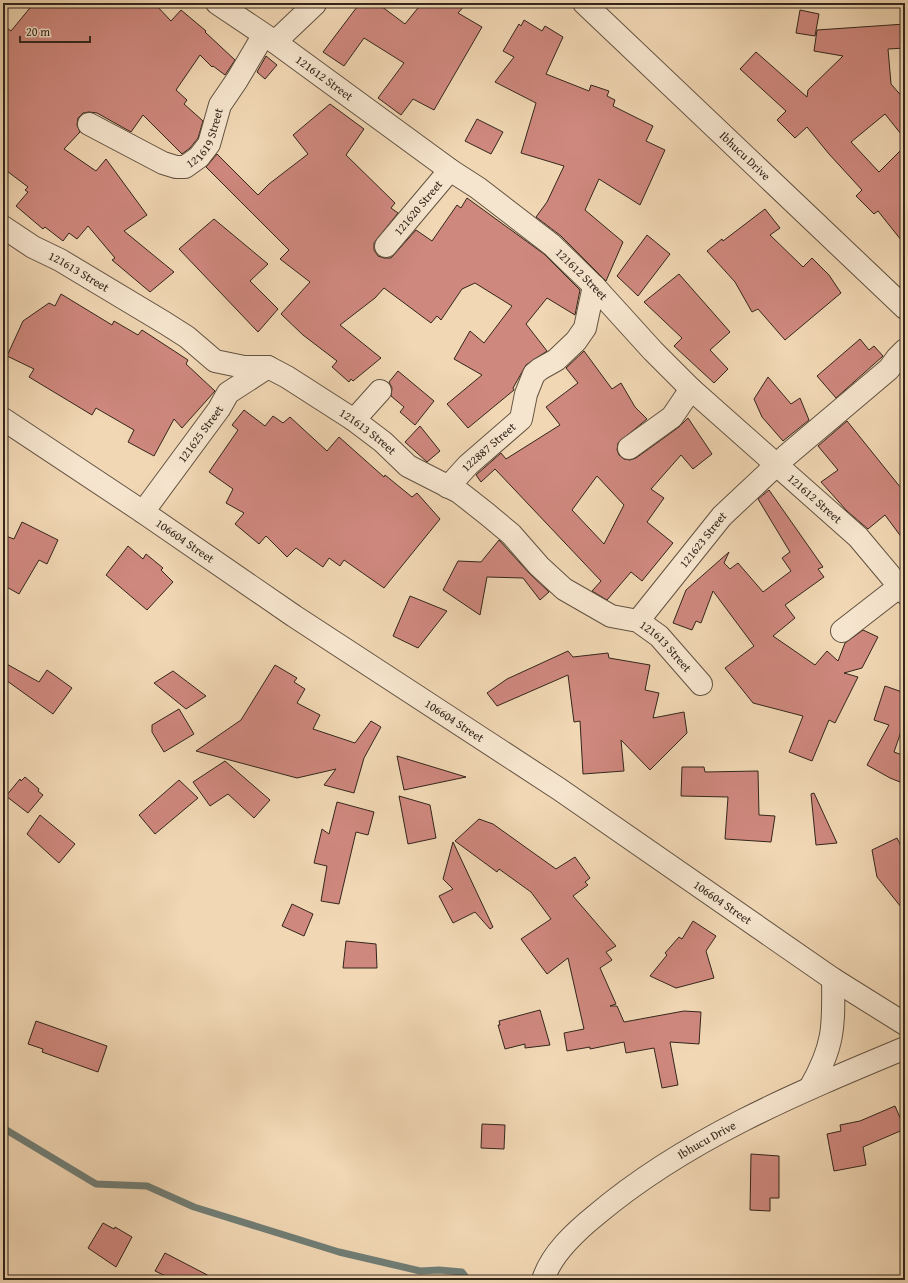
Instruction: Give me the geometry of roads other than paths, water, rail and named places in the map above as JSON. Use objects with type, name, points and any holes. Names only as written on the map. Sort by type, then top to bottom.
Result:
[{"type":"street","name":"121612 Street","points":[[217,3],[450,170],[478,188],[552,245],[594,286],[653,351],[691,389],[776,466],[858,537],[902,590]]},
{"type":"street","name":"Ibhucu Drive","points":[[584,3],[905,308]]},
{"type":"street","name":"121619 Street","points":[[89,124],[162,163],[176,167],[185,166],[199,157],[209,144],[220,105],[237,80],[269,39],[314,4]]},
{"type":"street","name":"121620 Street","points":[[386,246],[450,170]]},
{"type":"street","name":"121613 Street","points":[[3,227],[33,247],[60,260],[165,323],[187,337],[215,361],[244,367],[268,367],[287,377],[354,420],[408,466],[459,492],[511,534],[539,566],[564,589],[611,616],[638,621],[659,636],[701,684]]},
{"type":"street","name":"122887 Street","points":[[448,487],[468,464],[521,419],[526,394],[534,374],[556,360],[576,340],[585,328],[594,286]]},
{"type":"street","name":"121623 Street","points":[[638,621],[722,516],[776,466],[889,369],[905,350]]},
{"type":"street","points":[[215,361],[228,392]]},
{"type":"street","name":"121625 Street","points":[[143,512],[219,409],[228,392],[268,367]]},
{"type":"street","points":[[629,448],[672,417],[691,389]]},
{"type":"street","points":[[354,420],[380,391]]},
{"type":"street","name":"106604 Street","points":[[3,419],[143,512],[294,616],[559,789],[833,979],[905,1024]]},
{"type":"street","points":[[842,631],[902,590]]},
{"type":"street","points":[[810,1088],[823,1066],[833,1033],[833,979]]},
{"type":"street","name":"Ibhucu Drive","points":[[543,1280],[555,1257],[570,1239],[610,1203],[644,1176],[702,1142],[810,1088],[905,1048]]},
{"type":"waterway","points":[[3,1128],[96,1184],[147,1186],[194,1207],[339,1252],[420,1271],[439,1270],[462,1272],[468,1280]]}]
